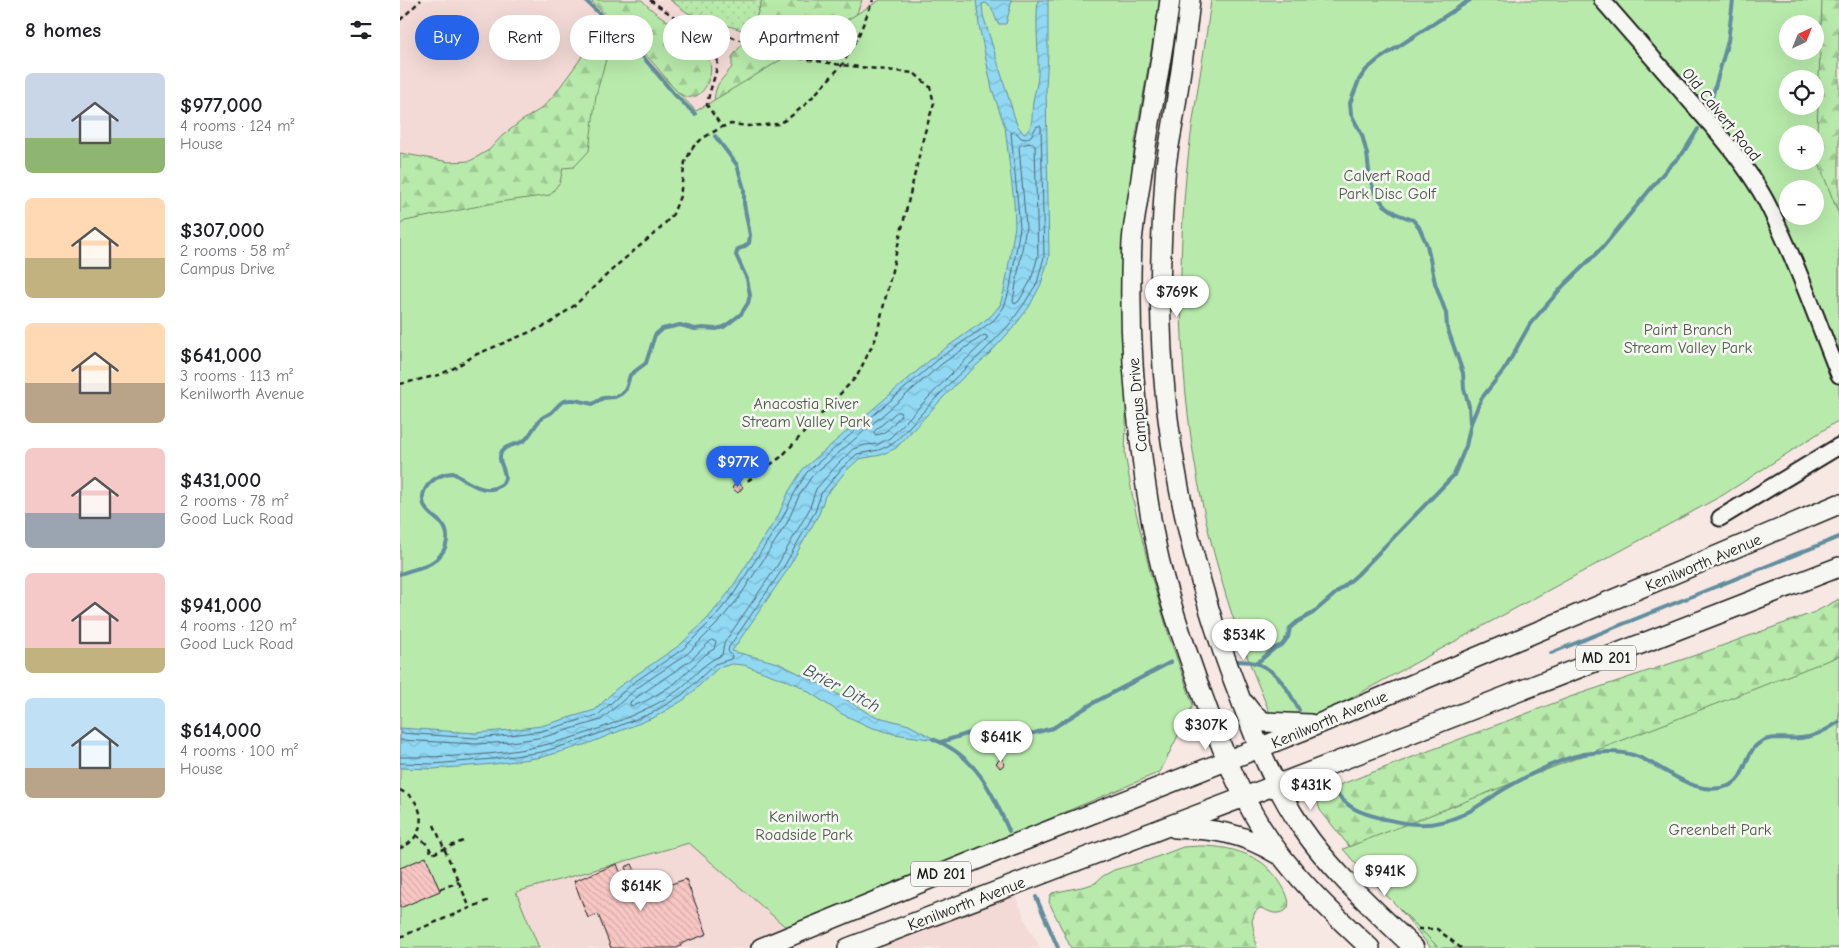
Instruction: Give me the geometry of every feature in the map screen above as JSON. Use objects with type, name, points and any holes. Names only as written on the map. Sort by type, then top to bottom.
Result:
[{"type":"main road","name":"Campus Drive","points":[[1170,0],[1147,131],[1132,240],[1131,314],[1134,389],[1145,487],[1162,570],[1185,648],[1228,761],[1244,796],[1260,825],[1283,857]]},
{"type":"main road","name":"Campus Drive","points":[[1190,0],[1183,60],[1165,173],[1161,328],[1168,414],[1178,480],[1209,612],[1259,748],[1276,784],[1298,822],[1321,853],[1362,898],[1414,948]]},
{"type":"main road","name":"Kenilworth Avenue","points":[[761,948],[1010,846],[1319,724],[1839,504]]},
{"type":"main road","name":"Kenilworth Avenue","points":[[848,948],[1839,567]]},
{"type":"main road","points":[[1240,698],[1252,713],[1264,722],[1319,724]]},
{"type":"main road","points":[[1165,827],[1222,831],[1258,843],[1283,857],[1310,888],[1370,948]]},
{"type":"street","name":"Old Calvert Road","points":[[1602,0],[1719,134],[1760,191],[1787,246],[1839,375]]},
{"type":"street","points":[[1720,518],[1839,446]]},
{"type":"path","points":[[400,20],[421,0]]},
{"type":"path","points":[[650,0],[671,15]]},
{"type":"path","points":[[400,384],[439,374],[456,367],[475,355],[549,324],[575,305],[616,266],[661,228],[673,214],[680,196],[685,162],[693,147],[703,138],[721,127],[731,124],[748,126],[779,124],[790,118],[806,104],[842,65],[858,37],[873,0]]},
{"type":"path","points":[[730,36],[785,56],[914,73],[930,87],[934,103],[924,135],[876,338],[857,376],[781,457],[746,482]]},
{"type":"path","points":[[719,60],[707,105],[721,127]]},
{"type":"path","points":[[400,790],[410,796],[418,808],[421,817],[416,835],[406,846],[400,848]]},
{"type":"path","points":[[434,825],[470,908]]},
{"type":"path","points":[[416,835],[428,845],[432,854],[463,841]]},
{"type":"path","points":[[440,890],[459,882]]},
{"type":"path","points":[[400,937],[489,900]]},
{"type":"path","points":[[1394,929],[1438,929],[1461,948]]},
{"type":"shaded area","points":[[400,0],[880,0],[855,15],[740,15],[740,60],[781,60],[696,112],[647,60],[653,60],[653,15],[570,15],[570,60],[611,60],[596,95],[400,225]]},
{"type":"shaded area","points":[[676,771],[809,928],[760,948],[400,948],[400,781]]},
{"type":"shaded area","points":[[1012,885],[1028,927],[1041,948],[848,948]]},
{"type":"green space","points":[[590,0],[642,0],[649,8],[663,18],[663,60],[709,60],[711,69],[710,76],[704,89],[698,95],[684,96],[677,92],[651,60],[653,60],[653,15],[606,15]]},
{"type":"green space","points":[[670,0],[762,0],[757,15],[740,15],[740,30],[730,26],[730,15],[694,15],[688,13]]},
{"type":"green space","points":[[762,0],[862,0],[856,15],[757,15]]},
{"type":"green space","name":"Anacostia River Stream Valley Park","points":[[880,0],[1160,0],[1135,141],[1125,237],[1127,387],[1125,454],[1134,504],[1150,572],[1170,639],[1193,705],[1160,772],[788,929],[689,843],[516,892],[539,948],[400,948],[400,225],[405,221],[499,202],[550,195],[560,182],[563,168],[574,167],[589,151],[596,95],[606,60],[647,60],[696,111],[781,60],[857,60],[857,15],[855,15]]},
{"type":"green space","points":[[1211,0],[1822,0],[1821,15],[1779,15],[1779,60],[1820,60],[1819,70],[1779,70],[1779,115],[1818,115],[1817,125],[1779,125],[1779,170],[1821,170],[1839,215],[1839,420],[1723,495],[1296,728],[1274,723],[1238,632],[1220,575],[1198,483],[1191,437],[1182,343],[1181,296],[1184,202],[1192,126]]},
{"type":"green space","points":[[1739,0],[1839,0],[1839,355],[1791,225],[1824,225],[1824,180],[1780,180]]},
{"type":"green space","points":[[740,47],[740,60],[814,60],[714,106],[717,88],[732,67],[732,57]]},
{"type":"green space","points":[[636,60],[662,92],[400,372],[400,153],[449,162],[470,161],[489,150],[502,136],[542,108],[579,61]]},
{"type":"green space","name":"Greenbelt Park","points":[[1839,599],[1839,948],[1431,948],[1320,810],[1317,800],[1320,794],[1342,784],[1570,697],[1702,653],[1815,612]]},
{"type":"green space","name":"Greenbelt Park","points":[[1839,656],[1839,948],[1439,948],[1363,872],[1343,849]]},
{"type":"green space","points":[[1200,846],[1227,849],[1255,858],[1269,869],[1283,887],[1288,901],[1288,907],[1285,911],[1275,913],[1260,908],[1255,912],[1252,921],[1257,948],[1071,948],[1049,902],[1052,893],[1095,883],[1114,870],[1146,861],[1183,847]]},
{"type":"water","points":[[976,0],[1012,0],[1006,24],[998,24],[992,9],[986,3],[982,4],[983,15],[1017,125],[1024,134],[1031,124],[1038,78],[1038,0],[1048,0],[1046,87],[1049,257],[1041,284],[1029,307],[1013,328],[989,354],[955,385],[896,448],[881,455],[859,459],[846,471],[825,496],[819,514],[786,572],[732,651],[778,663],[826,687],[871,715],[909,725],[936,740],[894,734],[870,727],[842,714],[798,685],[744,665],[732,664],[718,668],[685,699],[655,717],[587,744],[543,757],[494,764],[433,769],[400,768],[400,728],[476,733],[509,730],[541,726],[595,710],[616,689],[680,645],[708,618],[729,592],[778,516],[789,491],[803,469],[937,354],[991,316],[1000,305],[1005,287],[1015,226],[1014,202],[1005,127],[992,89]]},
{"type":"building","points":[[737,482],[743,487],[738,493],[732,488]]},
{"type":"building","points":[[1001,758],[1005,764],[1000,768],[996,763]]},
{"type":"building","points":[[426,857],[440,891],[400,908],[400,868]]},
{"type":"building","points":[[617,864],[630,898],[686,879],[707,934],[680,944],[681,946],[677,948],[611,948],[598,914],[588,918],[574,881]]},
{"type":"building","points":[[632,864],[637,875],[630,878],[625,867]]},
{"type":"building","points":[[648,873],[651,880],[639,885],[637,878]]},
{"type":"waterway","points":[[585,0],[634,46],[674,94],[695,114]]},
{"type":"waterway","points":[[1470,0],[1379,59],[1366,70],[1359,80],[1350,103],[1351,114],[1362,135],[1367,154],[1370,179],[1375,193],[1384,205],[1397,214],[1413,220],[1419,227],[1427,245],[1435,283],[1446,313],[1447,327],[1463,373],[1470,423]]},
{"type":"waterway","points":[[1711,101],[1728,41],[1733,0]]},
{"type":"waterway","points":[[1257,663],[1275,648],[1282,645],[1288,637],[1290,628],[1313,613],[1357,575],[1454,475],[1466,446],[1471,423],[1481,399],[1506,367],[1530,324],[1564,285],[1603,247],[1666,170],[1683,153],[1698,129]]},
{"type":"waterway","points":[[400,574],[426,566],[437,559],[445,548],[447,536],[445,528],[426,509],[423,502],[425,490],[434,480],[440,476],[453,473],[475,486],[493,489],[503,483],[505,478],[500,461],[500,454],[504,448],[526,439],[540,420],[564,401],[576,400],[593,404],[603,398],[615,397],[621,394],[626,389],[630,375],[646,363],[655,335],[662,329],[680,325],[695,329],[716,329],[724,327],[741,314],[748,303],[750,295],[747,279],[736,255],[738,249],[749,243],[750,235],[744,204],[744,189],[737,165],[715,136]]},
{"type":"waterway","points":[[1551,653],[1839,537]]},
{"type":"waterway","points":[[1238,661],[1256,663],[1272,672],[1287,689],[1299,710]]},
{"type":"waterway","points":[[941,742],[973,732],[988,731],[1014,734],[1034,733],[1053,728],[1095,702],[1171,662]]},
{"type":"waterway","points":[[1332,787],[1343,800],[1361,812],[1376,817],[1420,824],[1434,823],[1457,817],[1473,810],[1501,791],[1541,770],[1574,756],[1590,753],[1615,752],[1633,755],[1691,784],[1715,789],[1728,786],[1739,778],[1751,752],[1761,742],[1770,739],[1812,736],[1839,722]]},
{"type":"waterway","name":"Brier Ditch","points":[[933,739],[961,755],[981,776],[996,802],[1009,831]]},
{"type":"waterway","name":"Brier Ditch","points":[[1036,897],[1058,948]]},
{"type":"park label","name":"Calvert Road Park Disc Golf","points":[[1387,184]]},
{"type":"park label","name":"Paint Branch Stream Valley Park","points":[[1688,338]]},
{"type":"park label","name":"Kenilworth Roadside Park","points":[[804,825]]}]
